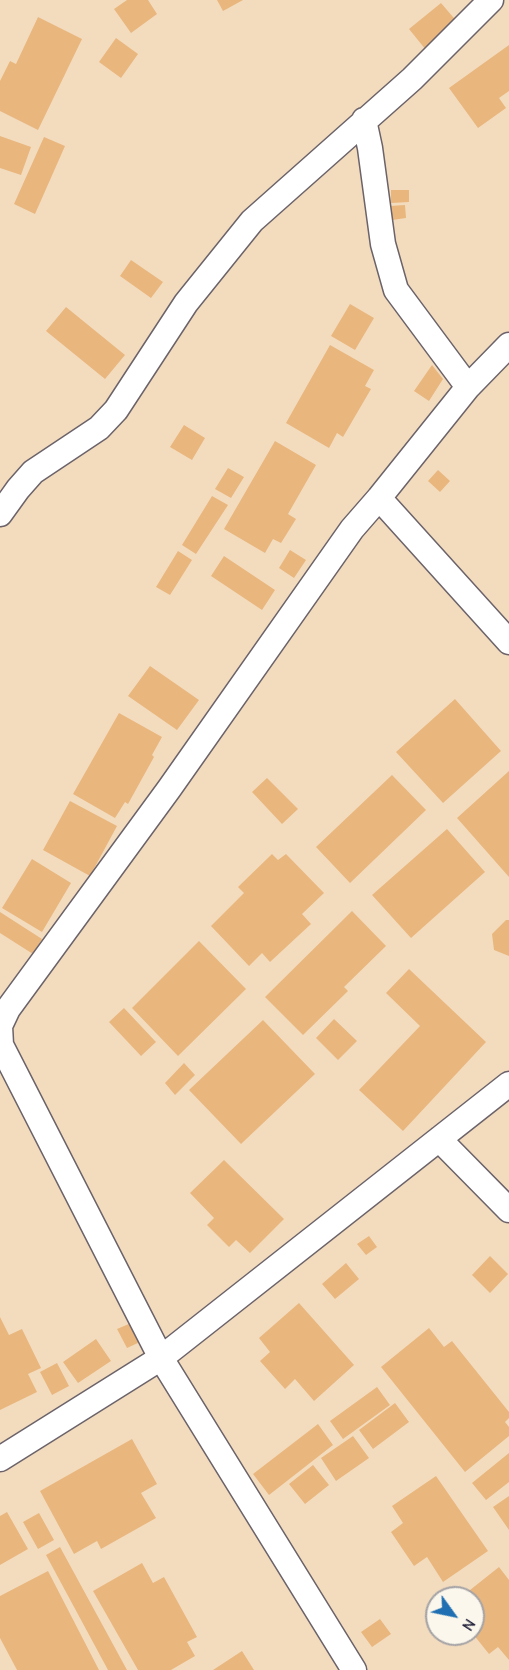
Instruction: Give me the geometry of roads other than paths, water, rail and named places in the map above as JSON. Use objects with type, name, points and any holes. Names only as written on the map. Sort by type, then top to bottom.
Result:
[{"type":"street","points":[[0,514],[33,472],[99,428],[117,410],[186,303],[252,221],[412,79],[491,0]]},
{"type":"street","points":[[364,120],[383,244],[396,290],[468,387]]},
{"type":"street","points":[[354,1670],[161,1358],[1,1045],[0,1026],[8,1009],[169,789],[351,529],[379,498],[468,387],[509,345]]},
{"type":"street","points":[[379,498],[509,642]]},
{"type":"street","points":[[0,1459],[161,1358],[509,1084]]},
{"type":"street","points":[[439,1139],[509,1210]]}]
